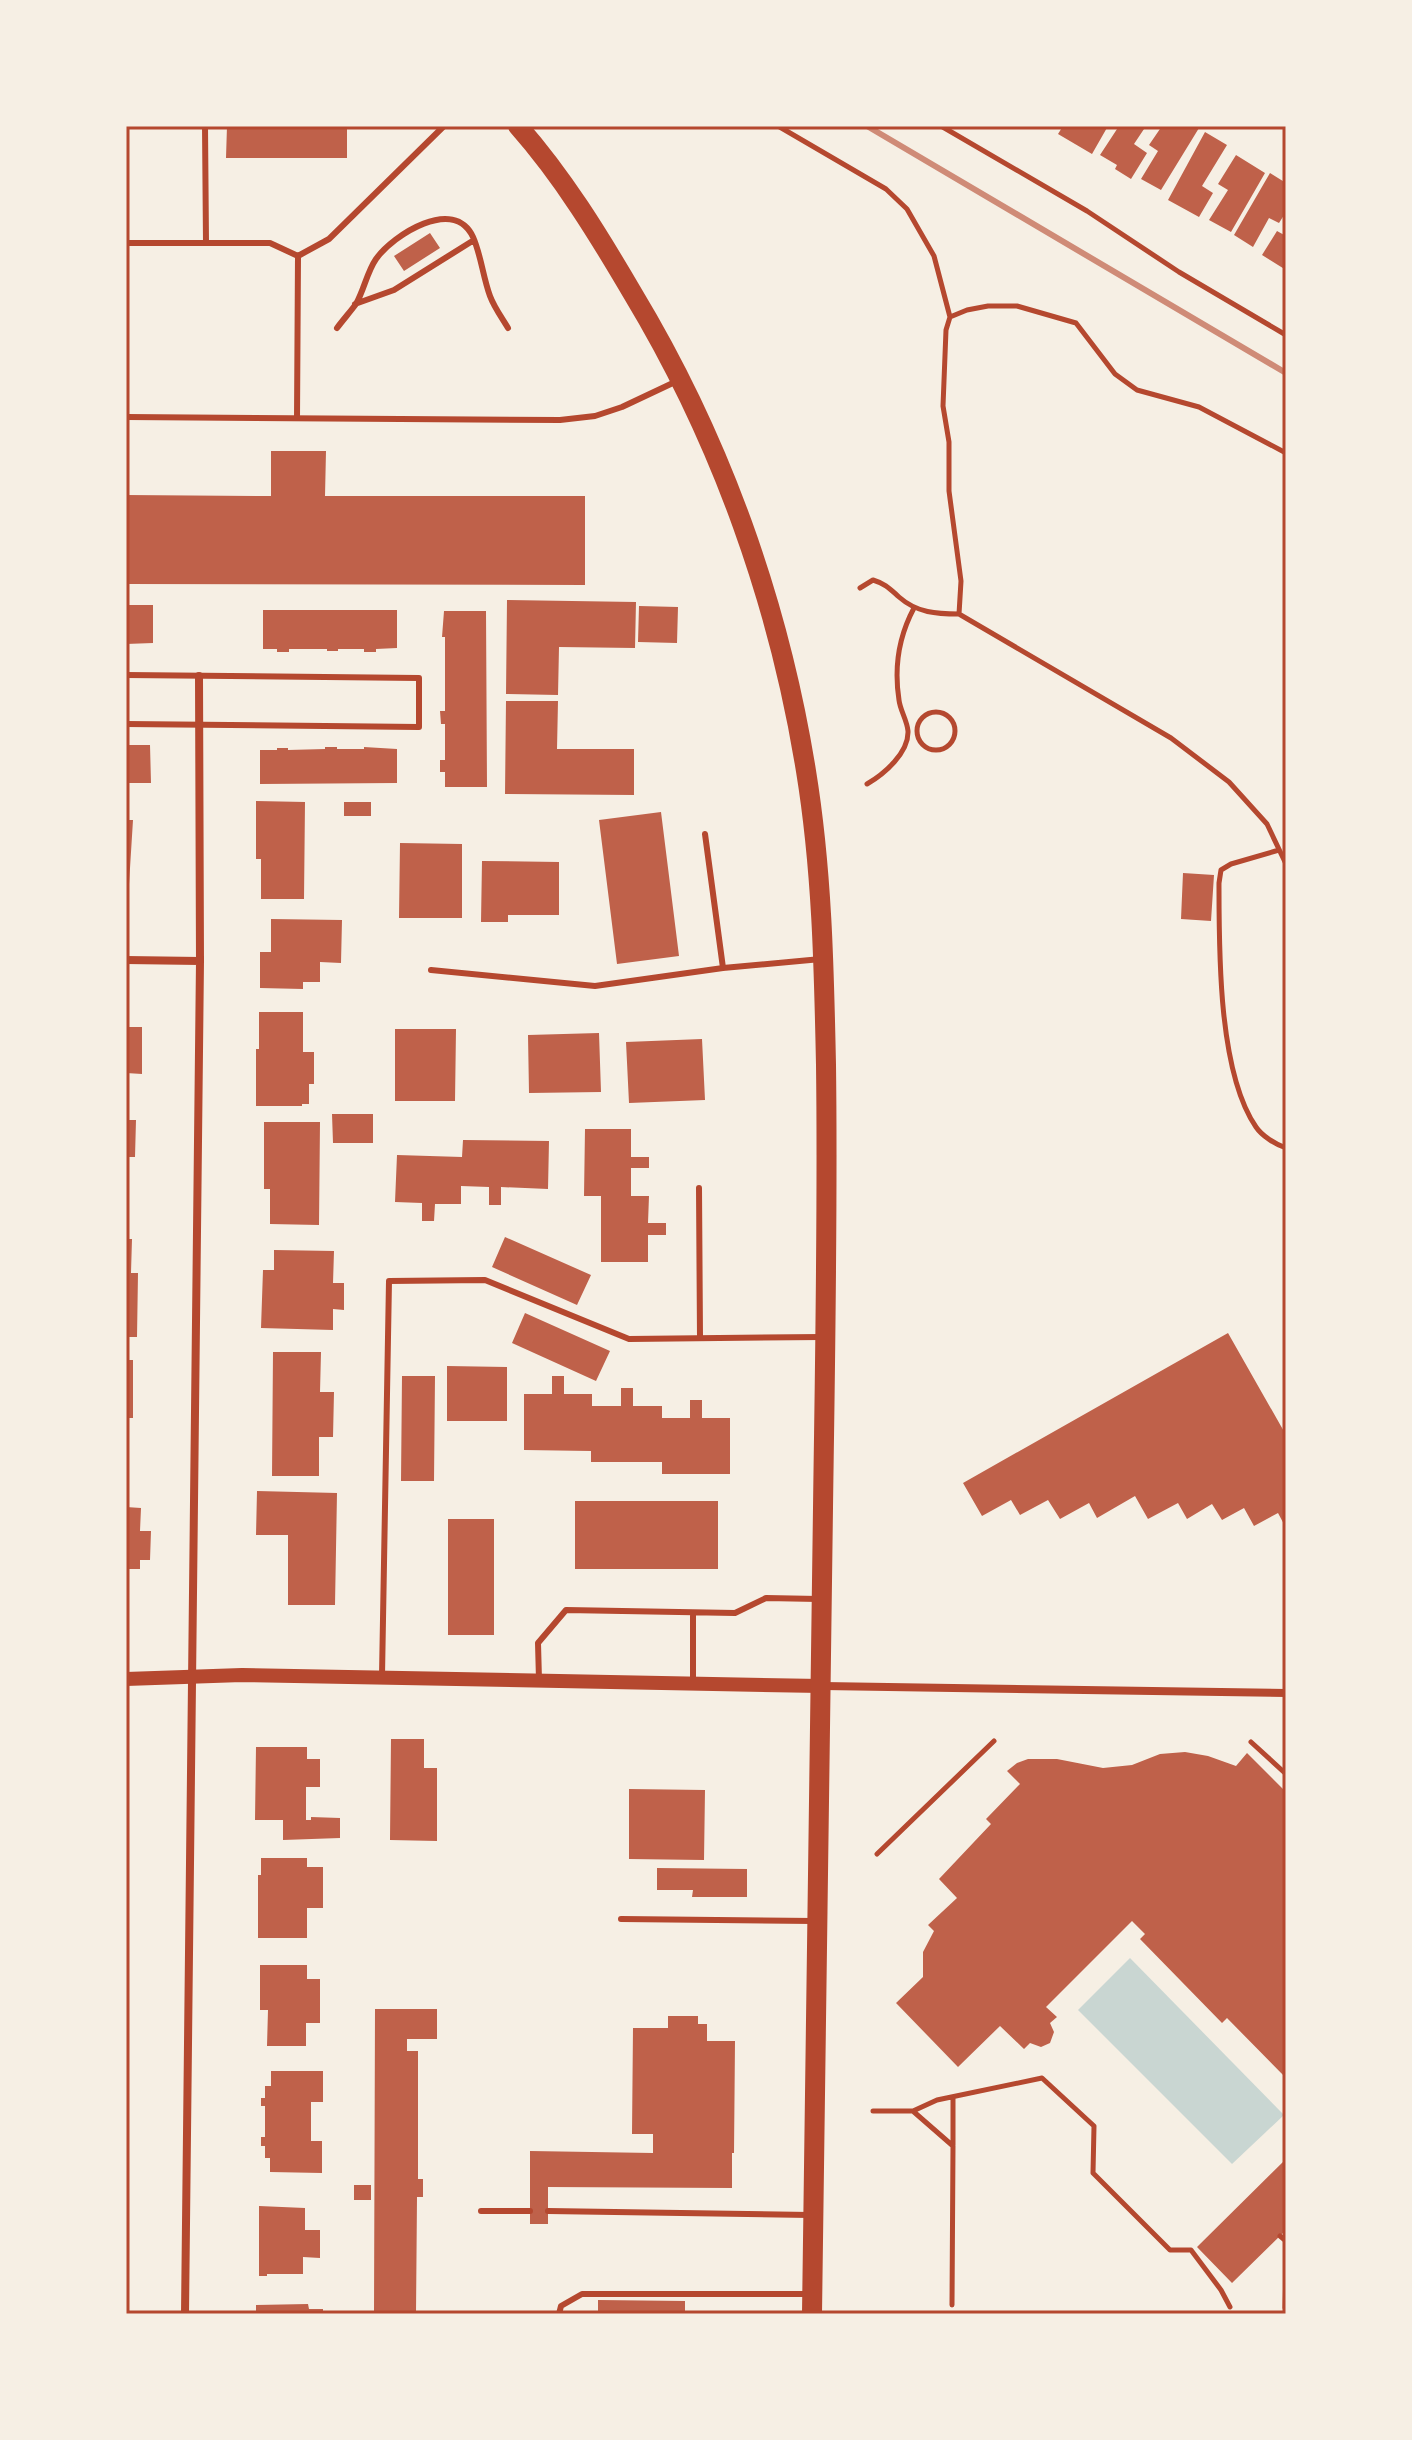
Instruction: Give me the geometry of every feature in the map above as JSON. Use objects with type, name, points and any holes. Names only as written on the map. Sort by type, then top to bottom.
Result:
[{"type":"main road","points":[[518,126],[548,161],[661,339],[682,379],[733,497],[770,608],[798,726],[813,817],[824,959],[827,1114],[812,2304]]},
{"type":"street","points":[[185,2314],[200,961],[199,676]]},
{"type":"street","points":[[126,960],[200,961]]},
{"type":"street","points":[[126,1679],[242,1675],[1286,1693]]},
{"type":"lane","points":[[205,126],[206,243]]},
{"type":"lane","points":[[298,256],[329,239],[444,126]]},
{"type":"lane","points":[[337,328],[355,304],[376,260],[388,246],[435,219],[457,221],[466,227],[474,240],[491,299],[508,328]]},
{"type":"lane","points":[[355,304],[394,290],[474,240]]},
{"type":"lane","points":[[126,243],[270,243],[298,256]]},
{"type":"lane","points":[[297,418],[298,256]]},
{"type":"lane","points":[[126,417],[560,420],[595,416],[622,407],[682,379]]},
{"type":"lane","points":[[126,675],[419,678],[419,727],[126,724]]},
{"type":"lane","points":[[705,834],[723,968]]},
{"type":"lane","points":[[431,970],[595,986],[723,968],[824,959]]},
{"type":"lane","points":[[699,1188],[700,1338]]},
{"type":"lane","points":[[382,1678],[389,1281],[485,1280],[629,1339],[826,1337]]},
{"type":"lane","points":[[539,1681],[538,1643],[566,1610],[735,1613],[766,1598],[822,1599]]},
{"type":"lane","points":[[693,1613],[693,1683]]},
{"type":"lane","points":[[621,1919],[817,1921]]},
{"type":"lane","points":[[481,2211],[530,2211]]},
{"type":"lane","points":[[548,2211],[814,2215]]},
{"type":"lane","points":[[559,2314],[566,2301],[582,2294],[812,2304]]},
{"type":"path","points":[[778,126],[886,189],[907,209],[934,256],[950,317],[946,330],[943,406],[949,442],[949,491],[961,581],[959,614]]},
{"type":"path","points":[[941,126],[1087,211],[1179,272],[1286,335]]},
{"type":"path","points":[[950,317],[988,306],[1017,306],[1076,323],[1115,374],[1137,390],[1199,407],[1286,453]]},
{"type":"path","points":[[860,588],[873,580],[886,584],[914,608],[935,615],[959,614],[1171,738],[1229,782],[1267,824],[1286,864]]},
{"type":"path","points":[[867,784],[890,766],[902,751],[908,731],[899,701],[897,660],[903,627],[914,608]]},
{"type":"path","points":[[932,712],[950,717],[956,729],[953,741],[936,750],[924,746],[917,730],[921,718],[932,712]]},
{"type":"path","points":[[908,731],[917,730]]},
{"type":"path","points":[[1279,850],[1231,864],[1221,870],[1219,964],[1229,1050],[1244,1104],[1258,1130],[1286,1148]]},
{"type":"path","points":[[877,1854],[994,1741]]},
{"type":"path","points":[[1251,1742],[1286,1774]]},
{"type":"path","points":[[873,2111],[913,2111],[937,2100],[1042,2078],[1094,2126],[1093,2173],[1170,2250],[1191,2250],[1230,2307]]},
{"type":"path","points":[[952,2305],[953,2097]]},
{"type":"path","points":[[913,2111],[953,2146]]},
{"type":"path","points":[[1280,2236],[1286,2241]]},
{"type":"path","points":[[1285,2308],[1286,2271]]},
{"type":"shaded area","points":[[1130,1958],[1284,2115],[1232,2164],[1078,2010]]},
{"type":"building","points":[[227,126],[347,126],[347,158],[226,158]]},
{"type":"building","points":[[1063,126],[1108,126],[1092,154],[1058,134]]},
{"type":"building","points":[[1119,126],[1146,126],[1134,144],[1147,153],[1131,179],[1115,169],[1117,165],[1100,155]]},
{"type":"building","points":[[1162,126],[1199,128],[1161,190],[1141,179],[1158,151],[1149,145]]},
{"type":"building","points":[[1205,132],[1227,145],[1202,186],[1213,193],[1199,217],[1168,200]]},
{"type":"building","points":[[1236,155],[1265,173],[1231,232],[1209,220],[1228,190],[1218,184]]},
{"type":"building","points":[[1270,173],[1286,183],[1286,212],[1279,223],[1269,218],[1253,247],[1234,235]]},
{"type":"building","points":[[1277,231],[1286,236],[1286,270],[1262,255]]},
{"type":"building","points":[[430,233],[440,248],[404,271],[394,256]]},
{"type":"building","points":[[271,451],[326,451],[325,496],[585,496],[585,585],[126,584],[126,495],[271,496]]},
{"type":"building","points":[[507,600],[636,602],[635,648],[559,647],[558,695],[506,694]]},
{"type":"building","points":[[126,605],[153,605],[153,643],[126,644]]},
{"type":"building","points":[[639,606],[678,607],[677,643],[638,642]]},
{"type":"building","points":[[263,610],[397,610],[397,648],[376,649],[376,652],[364,652],[364,649],[289,649],[289,652],[277,652],[277,649],[263,649]]},
{"type":"building","points":[[444,611],[486,611],[487,787],[445,787],[445,772],[440,772],[440,760],[445,760],[445,724],[441,724],[440,711],[445,711]]},
{"type":"building","points":[[506,701],[558,701],[557,749],[634,749],[634,795],[505,794]]},
{"type":"building","points":[[126,745],[150,745],[151,783],[126,783]]},
{"type":"building","points":[[325,747],[397,749],[397,783],[260,784],[260,750]]},
{"type":"building","points":[[256,801],[305,802],[304,899],[261,899],[261,859],[256,859]]},
{"type":"building","points":[[344,802],[371,802],[371,816],[344,816]]},
{"type":"building","points":[[661,812],[679,956],[617,964],[599,820]]},
{"type":"building","points":[[126,820],[133,820],[129,884],[126,884]]},
{"type":"building","points":[[400,843],[462,844],[462,918],[399,918]]},
{"type":"building","points":[[482,861],[559,862],[559,915],[508,915],[508,922],[481,922]]},
{"type":"building","points":[[1183,873],[1214,875],[1211,921],[1181,919]]},
{"type":"building","points":[[271,919],[342,920],[341,963],[320,962],[320,982],[303,982],[303,989],[260,988],[260,952],[271,952]]},
{"type":"building","points":[[259,1012],[303,1012],[303,1052],[314,1052],[314,1084],[309,1084],[309,1104],[256,1106]]},
{"type":"building","points":[[126,1027],[142,1027],[142,1074],[126,1073]]},
{"type":"building","points":[[395,1029],[456,1029],[455,1101],[395,1101]]},
{"type":"building","points":[[599,1033],[601,1092],[529,1093],[528,1035]]},
{"type":"building","points":[[702,1039],[705,1100],[629,1103],[626,1042]]},
{"type":"building","points":[[332,1114],[373,1114],[373,1143],[333,1143]]},
{"type":"building","points":[[126,1120],[136,1120],[135,1157],[126,1157]]},
{"type":"building","points":[[264,1122],[320,1122],[319,1225],[270,1224],[270,1189],[264,1189]]},
{"type":"building","points":[[585,1129],[631,1129],[631,1157],[649,1157],[649,1168],[631,1168],[631,1196],[649,1196],[648,1223],[666,1223],[666,1235],[648,1235],[648,1262],[601,1262],[601,1196],[584,1196]]},
{"type":"building","points":[[463,1140],[549,1141],[548,1189],[501,1187],[501,1205],[489,1205],[489,1187],[461,1186],[461,1204],[435,1204],[434,1221],[422,1221],[422,1203],[395,1202],[397,1155],[462,1157]]},
{"type":"building","points":[[505,1237],[591,1275],[577,1305],[492,1267]]},
{"type":"building","points":[[126,1239],[132,1239],[131,1273],[138,1273],[137,1337],[126,1337]]},
{"type":"building","points":[[274,1250],[334,1251],[333,1283],[344,1283],[344,1310],[333,1309],[333,1330],[261,1328],[263,1270],[274,1270]]},
{"type":"building","points":[[525,1313],[610,1351],[596,1381],[512,1343]]},
{"type":"building","points":[[1228,1333],[1286,1435],[1286,1528],[1278,1513],[1254,1526],[1244,1508],[1222,1520],[1212,1504],[1187,1519],[1178,1503],[1148,1519],[1135,1496],[1097,1518],[1089,1503],[1060,1519],[1048,1500],[1020,1515],[1011,1500],[982,1516],[963,1483]]},
{"type":"building","points":[[273,1352],[321,1352],[320,1392],[334,1392],[333,1437],[319,1437],[319,1476],[272,1476]]},
{"type":"building","points":[[126,1360],[133,1360],[133,1418],[126,1418]]},
{"type":"building","points":[[447,1366],[507,1367],[507,1421],[447,1421]]},
{"type":"building","points":[[402,1376],[435,1376],[434,1481],[401,1481]]},
{"type":"building","points":[[552,1376],[564,1376],[564,1394],[592,1394],[592,1406],[621,1406],[621,1388],[633,1388],[633,1406],[662,1406],[662,1418],[690,1418],[690,1400],[702,1400],[702,1418],[730,1418],[730,1474],[662,1474],[662,1462],[591,1462],[591,1451],[524,1450],[524,1394],[552,1394]]},
{"type":"building","points":[[257,1491],[337,1493],[335,1605],[288,1605],[288,1535],[256,1535]]},
{"type":"building","points":[[575,1501],[718,1501],[718,1569],[575,1569]]},
{"type":"building","points":[[126,1507],[141,1508],[140,1531],[151,1531],[150,1560],[140,1560],[140,1569],[126,1569]]},
{"type":"building","points":[[448,1519],[494,1519],[494,1635],[448,1635]]},
{"type":"building","points":[[391,1739],[424,1739],[424,1768],[437,1768],[437,1841],[390,1840]]},
{"type":"building","points":[[256,1747],[307,1747],[307,1759],[320,1759],[320,1787],[306,1787],[306,1820],[311,1820],[311,1817],[340,1818],[340,1838],[283,1840],[283,1820],[255,1820]]},
{"type":"building","points":[[1185,1752],[1236,1766],[1247,1753],[1286,1792],[1286,2078],[1227,2018],[1222,2023],[1140,1939],[1145,1934],[1132,1921],[1046,2007],[1057,2017],[1050,2023],[1054,2032],[1050,2043],[1041,2047],[1030,2043],[1024,2049],[1000,2026],[958,2067],[896,2003],[923,1977],[923,1952],[934,1931],[928,1925],[957,1898],[939,1879],[991,1824],[986,1819],[1020,1784],[1007,1771],[1028,1759],[1057,1759],[1103,1768],[1132,1765],[1160,1754]]},
{"type":"building","points":[[629,1789],[705,1790],[704,1860],[629,1859]]},
{"type":"building","points":[[261,1858],[307,1858],[307,1867],[323,1867],[323,1908],[307,1908],[307,1938],[258,1938]]},
{"type":"building","points":[[657,1868],[747,1869],[747,1897],[692,1897],[693,1890],[657,1890]]},
{"type":"building","points":[[260,1965],[307,1965],[307,1979],[320,1979],[320,2023],[306,2023],[306,2046],[267,2046],[268,2010],[260,2010]]},
{"type":"building","points":[[375,2009],[437,2009],[437,2039],[407,2039],[407,2051],[418,2051],[418,2179],[423,2179],[423,2197],[417,2197],[416,2314],[374,2314]]},
{"type":"building","points":[[668,2016],[698,2016],[698,2024],[707,2024],[707,2041],[735,2041],[732,2188],[548,2187],[548,2224],[530,2224],[530,2151],[653,2153],[653,2134],[632,2134],[633,2028],[668,2028]]},
{"type":"building","points":[[271,2071],[323,2071],[323,2102],[311,2102],[311,2141],[322,2141],[322,2173],[270,2172],[270,2158],[265,2158],[265,2146],[261,2146],[261,2137],[265,2137],[265,2106],[261,2106],[261,2098],[265,2098],[265,2086],[271,2086]]},
{"type":"building","points":[[1286,2159],[1286,2230],[1232,2283],[1197,2247]]},
{"type":"building","points":[[354,2185],[371,2185],[371,2200],[354,2200]]},
{"type":"building","points":[[259,2206],[305,2208],[305,2230],[320,2230],[320,2258],[303,2257],[303,2274],[259,2276]]},
{"type":"building","points":[[598,2300],[685,2301],[685,2314],[598,2314]]},
{"type":"building","points":[[308,2304],[309,2309],[323,2309],[323,2314],[256,2314],[256,2305]]},
{"type":"railway","points":[[867,126],[1286,373]]}]
